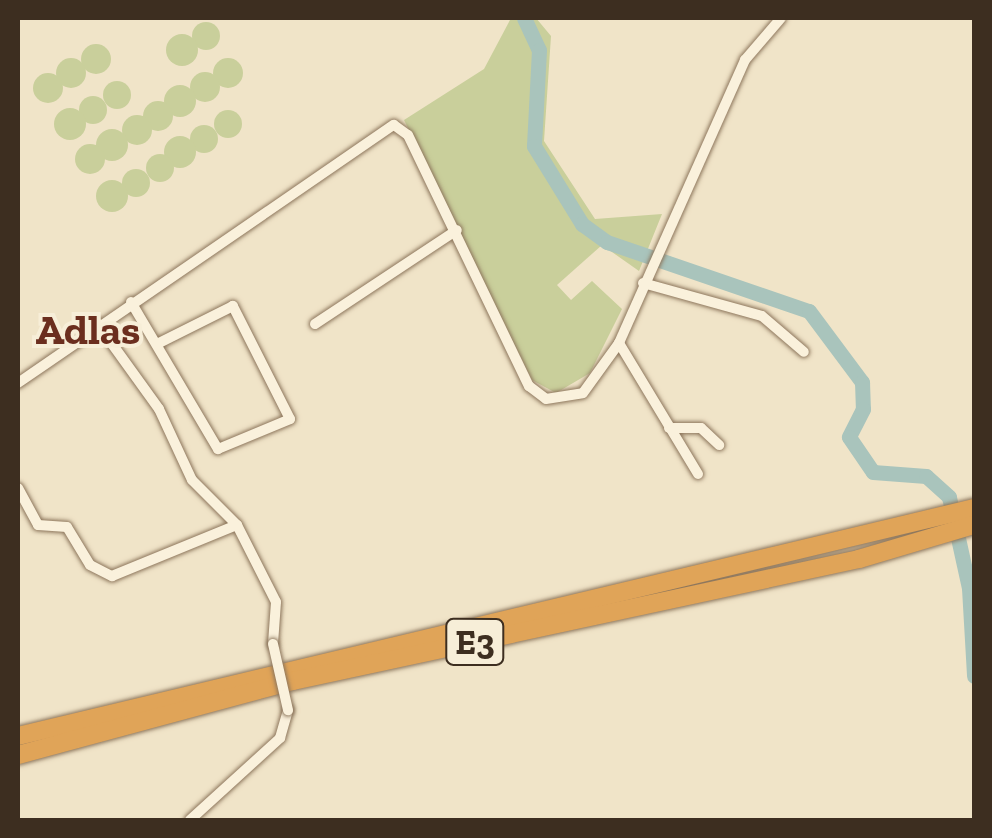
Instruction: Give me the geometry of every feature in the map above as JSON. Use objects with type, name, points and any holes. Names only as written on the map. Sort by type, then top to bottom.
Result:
[{"type":"highway","name":"E3","points":[[18,755],[294,681],[933,530],[974,508]]},
{"type":"highway","name":"E3","points":[[18,736],[264,670],[933,530],[974,525]]},
{"type":"street","points":[[18,384],[97,323],[386,126],[408,135],[536,394],[583,393],[619,343],[656,248],[745,60],[781,18]]},
{"type":"street","points":[[315,324],[456,230]]},
{"type":"street","points":[[645,277],[762,316],[804,352]]},
{"type":"street","points":[[130,302],[221,451],[290,420],[233,306],[157,344]]},
{"type":"street","points":[[97,323],[158,409],[192,480],[237,525],[276,602],[272,644],[288,710],[280,738],[190,820]]},
{"type":"street","points":[[619,343],[698,474]]},
{"type":"street","points":[[669,428],[701,428],[719,444]]},
{"type":"street","points":[[18,488],[38,526],[67,527],[90,566],[112,576],[237,525]]},
{"type":"green space","points":[[511,18],[536,18],[551,36],[544,141],[595,219],[662,214],[639,271],[602,245],[557,285],[571,300],[592,281],[622,309],[590,373],[556,393],[532,380],[404,120],[484,69]]},
{"type":"green space","points":[[206,22],[216,26],[220,36],[216,46],[206,50],[196,46],[192,36],[196,26]]},
{"type":"green space","points":[[182,34],[193,39],[198,50],[193,61],[182,66],[171,61],[166,50],[171,39]]},
{"type":"green space","points":[[96,44],[106,49],[111,59],[106,69],[96,74],[86,69],[81,59],[86,49]]},
{"type":"green space","points":[[71,58],[82,62],[86,73],[82,84],[71,88],[60,84],[56,73],[60,62]]},
{"type":"green space","points":[[228,58],[239,62],[243,73],[239,84],[228,88],[217,84],[213,73],[217,62]]},
{"type":"green space","points":[[205,72],[216,76],[220,87],[216,98],[205,102],[194,98],[190,87],[194,76]]},
{"type":"green space","points":[[48,73],[59,77],[63,88],[59,99],[48,103],[37,99],[33,88],[37,77]]},
{"type":"green space","points":[[117,81],[127,85],[131,95],[127,105],[117,109],[107,105],[103,95],[107,85]]},
{"type":"green space","points":[[180,85],[191,90],[196,101],[191,112],[180,117],[169,112],[164,101],[169,90]]},
{"type":"green space","points":[[93,96],[103,100],[107,110],[103,120],[93,124],[83,120],[79,110],[83,100]]},
{"type":"green space","points":[[158,101],[169,105],[173,116],[169,127],[158,131],[147,127],[143,116],[147,105]]},
{"type":"green space","points":[[70,108],[81,113],[86,124],[81,135],[70,140],[59,135],[54,124],[59,113]]},
{"type":"green space","points":[[228,110],[238,114],[242,124],[238,134],[228,138],[218,134],[214,124],[218,114]]},
{"type":"green space","points":[[137,115],[148,119],[152,130],[148,141],[137,145],[126,141],[122,130],[126,119]]},
{"type":"green space","points":[[204,125],[214,129],[218,139],[214,149],[204,153],[194,149],[190,139],[194,129]]},
{"type":"green space","points":[[112,129],[123,134],[128,145],[123,156],[112,161],[101,156],[96,145],[101,134]]},
{"type":"green space","points":[[180,136],[191,141],[196,152],[191,163],[180,168],[169,163],[164,152],[169,141]]},
{"type":"green space","points":[[90,144],[101,148],[105,159],[101,170],[90,174],[79,170],[75,159],[79,148]]},
{"type":"green space","points":[[160,154],[170,158],[174,168],[170,178],[160,182],[150,178],[146,168],[150,158]]},
{"type":"green space","points":[[136,169],[146,173],[150,183],[146,193],[136,197],[126,193],[122,183],[126,173]]},
{"type":"green space","points":[[112,180],[123,185],[128,196],[123,207],[112,212],[101,207],[96,196],[101,185]]},
{"type":"waterway","points":[[524,18],[539,50],[534,146],[582,224],[607,242],[809,311],[862,382],[863,409],[849,437],[873,472],[926,476],[949,497],[969,588],[974,676]]},
{"type":"district","name":"Adlas","points":[[88,330]]}]
